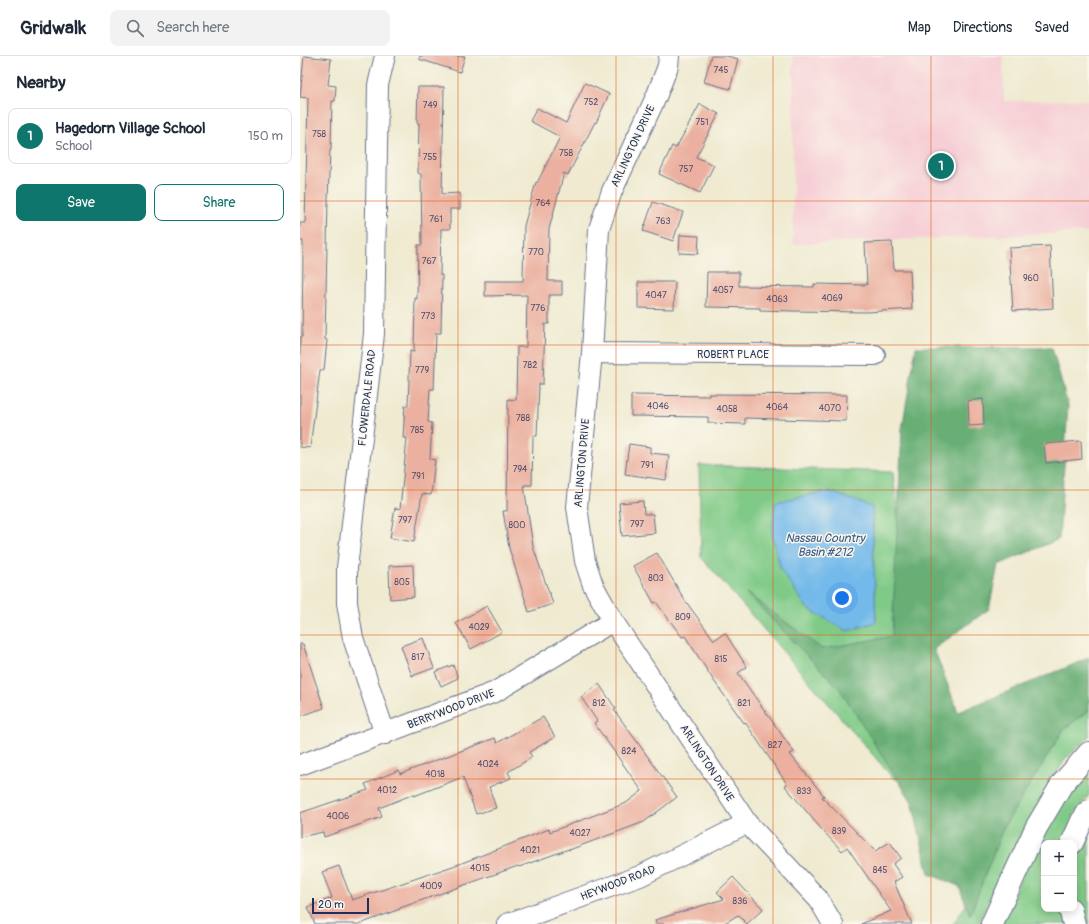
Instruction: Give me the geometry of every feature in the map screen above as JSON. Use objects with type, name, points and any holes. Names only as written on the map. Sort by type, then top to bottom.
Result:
[{"type":"highway","points":[[992,924],[1036,828],[1062,784],[1089,753]]},
{"type":"highway","points":[[1073,840],[1082,821],[1089,811]]},
{"type":"highway","points":[[1071,912],[1074,924]]},
{"type":"street","name":"FLOWERDALE ROAD","points":[[385,56],[378,85],[374,334],[347,568],[347,603],[353,638],[385,734]]},
{"type":"street","name":"ARLINGTON DRIVE","points":[[669,56],[668,66],[656,97],[612,191],[599,229],[592,353],[576,507],[585,561],[593,585],[613,621],[747,823],[819,900],[834,924]]},
{"type":"street","name":"ROBERT PLACE","points":[[592,353],[875,355]]},
{"type":"street","name":"BERRYWOOD DRIVE","points":[[300,765],[495,692],[613,621]]},
{"type":"street","name":"HEYWOOD ROAD","points":[[507,924],[640,876],[747,823]]},
{"type":"shaded area","points":[[793,56],[1003,56],[1004,101],[1089,100],[1089,232],[793,244]]},
{"type":"green space","points":[[916,347],[1052,348],[1068,406],[1059,539],[998,565],[989,609],[934,649],[958,712],[1089,657],[1089,710],[1064,729],[1003,828],[970,915],[959,886],[929,874],[912,802],[839,688],[745,592],[822,649],[892,636],[902,429]]},
{"type":"green space","points":[[699,465],[893,472],[925,781],[894,779],[701,557]]},
{"type":"green space","points":[[1089,710],[1089,737],[1065,759],[995,885],[978,924],[953,924],[966,905],[970,914],[1003,828],[1064,729]]},
{"type":"green space","points":[[1089,763],[1089,795],[1074,814],[1068,840],[1041,840],[1041,912],[1065,912],[1068,924],[1000,924],[1024,871],[1073,780]]},
{"type":"green space","points":[[1089,829],[1089,924],[1083,924],[1077,900],[1080,844]]},
{"type":"water","name":"Nassau Country Basin #212","points":[[829,491],[872,507],[876,622],[847,631],[807,608],[781,570],[772,535],[775,502]]},
{"type":"building","points":[[304,56],[331,59],[328,85],[336,86],[335,101],[332,101],[328,199],[325,339],[327,340],[324,370],[320,370],[310,448],[300,447],[300,337],[302,337],[303,241],[300,241],[300,223],[305,223],[308,98],[300,97]]},
{"type":"building","points":[[420,56],[465,56],[460,72],[419,59]]},
{"type":"building","points":[[711,56],[727,56],[738,59],[730,89],[704,82]]},
{"type":"building","points":[[585,83],[609,94],[596,123],[595,122],[568,175],[564,173],[549,229],[548,281],[562,281],[562,295],[549,295],[549,324],[545,324],[543,384],[539,384],[537,436],[533,436],[532,485],[524,485],[533,547],[553,604],[529,612],[509,548],[503,511],[507,511],[508,399],[516,400],[517,347],[526,347],[527,295],[485,296],[485,281],[523,281],[524,226],[536,182],[537,183],[560,137],[530,121],[537,108],[566,123]]},
{"type":"building","points":[[418,87],[444,87],[442,194],[460,193],[460,209],[450,209],[450,229],[441,229],[441,333],[436,333],[434,389],[430,389],[428,422],[432,423],[430,459],[435,460],[431,495],[422,494],[414,542],[390,538],[395,508],[400,509],[407,438],[403,438],[405,406],[408,406],[410,351],[414,352],[418,245],[422,245],[421,174],[418,173]]},
{"type":"building","points":[[700,104],[719,114],[696,157],[714,165],[700,193],[659,174],[672,146],[676,148]]},
{"type":"building","points":[[653,202],[683,212],[673,241],[643,231]]},
{"type":"building","points":[[680,235],[699,236],[698,254],[679,253]]},
{"type":"building","points":[[892,242],[894,270],[910,270],[912,309],[867,312],[760,310],[760,308],[706,307],[707,272],[739,272],[739,286],[814,287],[814,284],[867,285],[865,243]]},
{"type":"building","points":[[1050,246],[1053,308],[1013,311],[1009,248]]},
{"type":"building","points":[[638,282],[675,282],[674,309],[638,308]]},
{"type":"building","points":[[709,394],[847,395],[846,421],[745,418],[745,424],[708,423],[708,417],[631,416],[631,395],[709,396]]},
{"type":"building","points":[[983,399],[984,425],[969,426],[968,401]]},
{"type":"building","points":[[1081,441],[1082,459],[1046,463],[1044,444]]},
{"type":"building","points":[[629,444],[650,447],[650,453],[669,455],[666,480],[625,474]]},
{"type":"building","points":[[643,501],[644,514],[653,514],[655,533],[622,536],[619,503]]},
{"type":"building","points":[[657,553],[684,599],[714,640],[725,633],[747,667],[738,673],[794,752],[790,754],[824,796],[822,797],[875,851],[890,842],[901,858],[893,864],[902,877],[894,882],[912,924],[861,924],[891,911],[847,847],[842,851],[785,786],[787,784],[745,722],[744,723],[714,681],[685,636],[682,637],[656,602],[654,603],[633,566]]},
{"type":"building","points":[[413,565],[414,597],[390,599],[389,566]]},
{"type":"building","points":[[487,606],[502,632],[471,649],[456,623]]},
{"type":"building","points":[[423,638],[434,668],[412,676],[401,646]]},
{"type":"building","points":[[300,644],[303,644],[324,708],[300,716]]},
{"type":"building","points":[[453,665],[458,678],[441,686],[435,672]]},
{"type":"building","points":[[599,684],[616,709],[614,710],[677,797],[644,822],[569,850],[519,867],[518,866],[400,908],[360,924],[315,924],[308,907],[332,898],[322,872],[339,866],[352,900],[462,863],[549,829],[550,832],[582,820],[626,803],[642,791],[594,723],[597,721],[581,697]]},
{"type":"building","points":[[543,717],[555,737],[529,752],[532,757],[508,772],[511,778],[489,787],[496,808],[476,814],[463,777],[379,808],[382,817],[324,837],[323,832],[300,837],[300,813],[368,790],[365,784],[399,770],[400,774],[495,738],[497,743]]},
{"type":"building","points":[[733,877],[763,909],[747,924],[738,915],[723,924],[656,924],[655,920],[724,899],[717,892]]},
{"type":"place","name":"Hagedorn Village School","points":[[941,166]]}]
